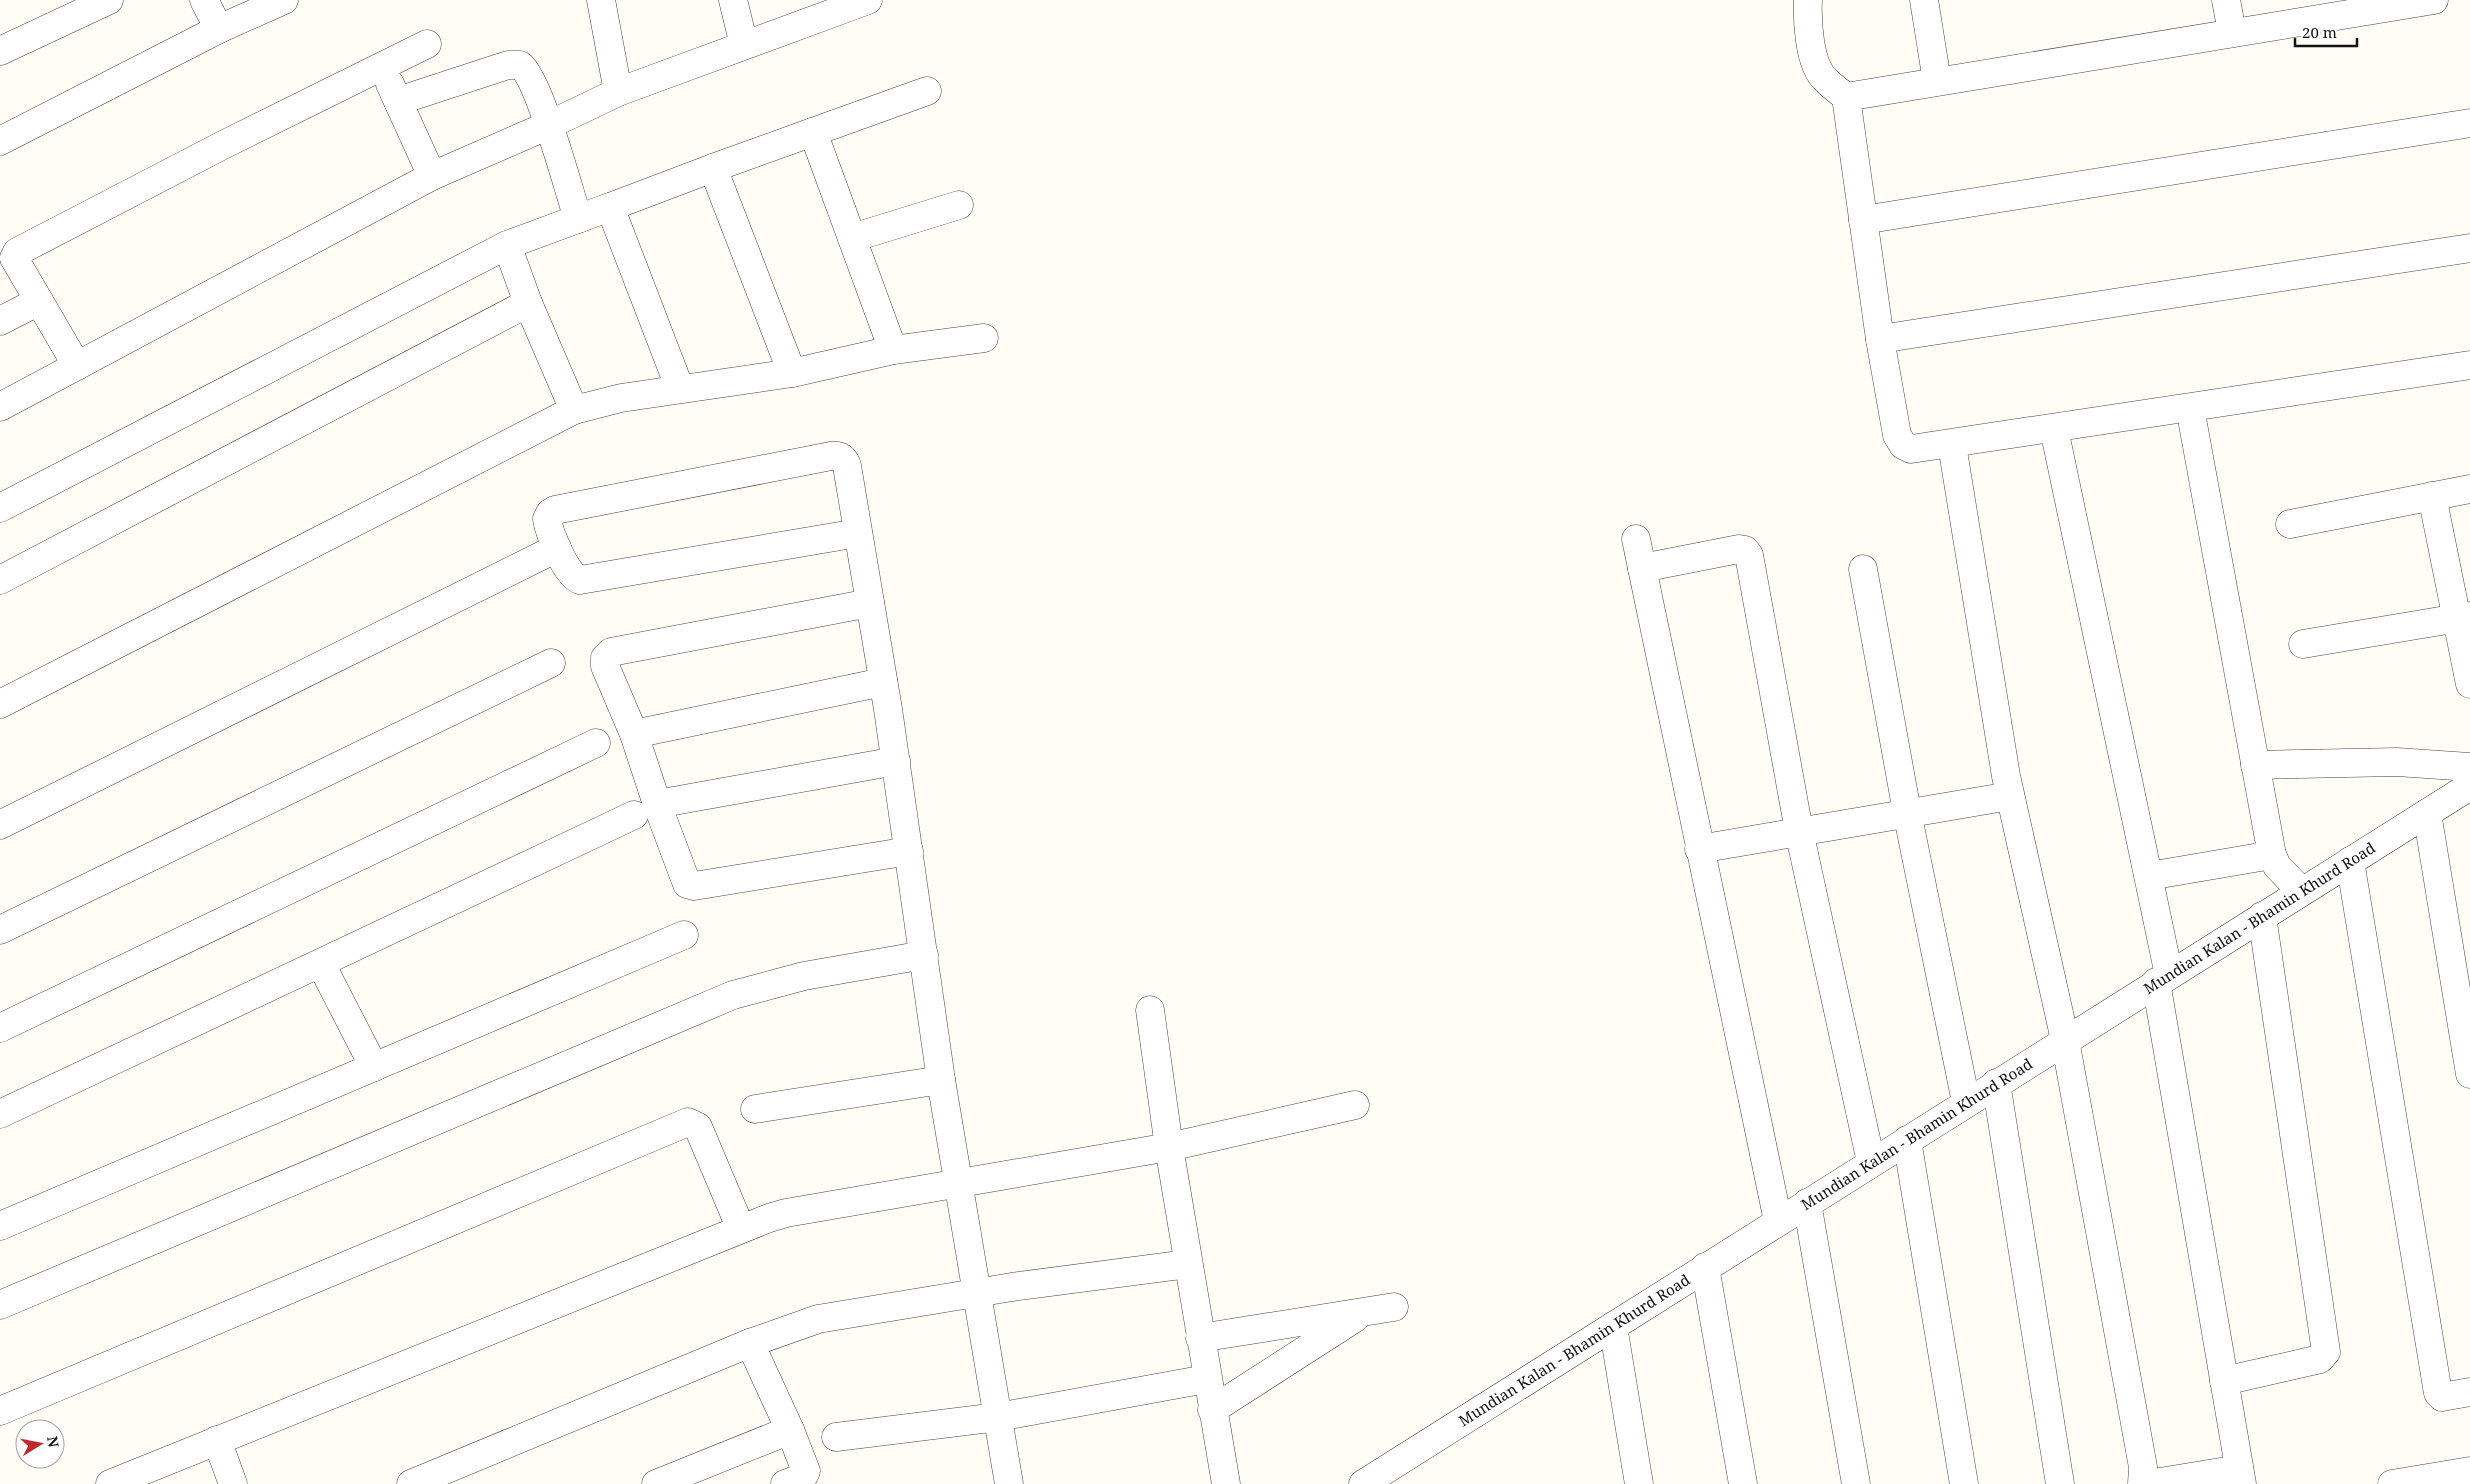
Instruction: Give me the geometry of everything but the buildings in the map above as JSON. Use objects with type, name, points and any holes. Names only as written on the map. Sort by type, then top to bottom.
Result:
[{"type":"street","points":[[0,51],[109,0]]},
{"type":"street","points":[[204,0],[219,29]]},
{"type":"street","points":[[0,141],[219,29],[284,0]]},
{"type":"street","points":[[601,0],[618,92]]},
{"type":"street","points":[[733,0],[744,45]]},
{"type":"street","points":[[1808,0],[1810,40],[1818,70],[1824,79],[1846,96],[1880,339],[1897,435],[1903,445],[1919,450],[2470,365]]},
{"type":"street","points":[[1924,0],[1937,81]]},
{"type":"street","points":[[2226,0],[2232,32]]},
{"type":"street","points":[[1846,96],[2232,32],[2344,7],[2434,0]]},
{"type":"street","points":[[0,407],[432,176],[549,125],[618,92],[854,2]]},
{"type":"street","points":[[77,366],[39,301],[10,272],[17,252],[225,144],[427,44]]},
{"type":"street","points":[[398,101],[508,65],[520,65],[527,72],[549,125],[578,219]]},
{"type":"street","points":[[382,66],[432,176]]},
{"type":"street","points":[[0,508],[507,245],[927,91]]},
{"type":"street","points":[[1863,220],[2470,123]]},
{"type":"street","points":[[813,132],[893,350]]},
{"type":"street","points":[[713,168],[792,373]]},
{"type":"street","points":[[852,238],[959,205]]},
{"type":"street","points":[[610,207],[680,389]]},
{"type":"street","points":[[507,245],[528,303],[574,410]]},
{"type":"street","points":[[1880,339],[2470,248]]},
{"type":"street","points":[[0,321],[39,301]]},
{"type":"street","points":[[0,580],[528,303]]},
{"type":"street","points":[[0,704],[574,410],[596,403],[792,373],[893,350],[984,338]]},
{"type":"street","points":[[2190,408],[2272,855],[2277,866],[2301,891]]},
{"type":"street","points":[[2054,429],[2148,876],[2224,1381],[2241,1477],[2148,1484]]},
{"type":"street","points":[[1952,444],[2010,796],[2065,1040],[2143,1467],[2142,1484]]},
{"type":"street","points":[[858,533],[580,580],[571,574],[557,548],[547,521],[550,513],[555,510],[836,455],[845,460],[847,466],[884,682],[941,1080],[1009,1484]]},
{"type":"street","points":[[2290,524],[2470,489]]},
{"type":"street","points":[[2432,496],[2464,618],[2470,684]]},
{"type":"street","points":[[1636,539],[1699,849],[1778,1221]]},
{"type":"street","points":[[0,825],[557,548]]},
{"type":"street","points":[[1642,568],[1740,549],[1745,550],[1749,555],[1800,831],[1871,1162]]},
{"type":"street","points":[[1863,569],[1907,812],[1966,1102]]},
{"type":"street","points":[[870,603],[611,652],[605,658],[605,666],[634,734],[646,809],[685,883],[690,886],[909,851]]},
{"type":"street","points":[[2303,644],[2464,618]]},
{"type":"street","points":[[0,930],[551,663]]},
{"type":"street","points":[[634,734],[884,682]]},
{"type":"street","points":[[0,1028],[596,743]]},
{"type":"street","points":[[0,1114],[646,809],[896,761]]},
{"type":"street","points":[[2255,765],[2397,762],[2470,767]]},
{"type":"street","name":"Mundian Kalan - Bhamin Khurd Road","points":[[1374,1481],[1871,1162],[2470,786]]},
{"type":"street","points":[[1699,849],[1907,812],[2010,796]]},
{"type":"street","points":[[2427,813],[2470,1074]]},
{"type":"street","points":[[2148,876],[2272,855]]},
{"type":"street","points":[[2350,861],[2438,1393],[2442,1397],[2447,1397],[2470,1392]]},
{"type":"street","points":[[2224,1381],[2320,1359],[2326,1352],[2262,916]]},
{"type":"street","points":[[0,1226],[684,935]]},
{"type":"street","points":[[0,1305],[732,995],[804,976],[924,955]]},
{"type":"street","points":[[321,964],[374,1067]]},
{"type":"street","points":[[1150,1010],[1169,1147],[1206,1379],[1226,1484]]},
{"type":"street","points":[[755,1109],[941,1080]]},
{"type":"street","points":[[1996,1083],[2060,1484]]},
{"type":"street","points":[[110,1484],[741,1229],[786,1213],[1169,1147],[1355,1105]]},
{"type":"street","points":[[0,1411],[688,1122],[698,1127],[741,1229]]},
{"type":"street","points":[[1907,1140],[1964,1484]]},
{"type":"street","points":[[1807,1203],[1856,1484]]},
{"type":"street","points":[[412,1484],[750,1343],[818,1319],[976,1293],[1188,1264]]},
{"type":"street","points":[[1706,1267],[1743,1484]]},
{"type":"street","points":[[1200,1338],[1394,1307]]},
{"type":"street","points":[[1212,1410],[1364,1312]]},
{"type":"street","points":[[1613,1326],[1639,1484]]},
{"type":"street","points":[[750,1343],[790,1430],[806,1471],[803,1476],[785,1484]]},
{"type":"street","points":[[836,1437],[998,1418],[1206,1379]]},
{"type":"street","points":[[656,1484],[790,1430]]},
{"type":"street","points":[[216,1440],[233,1484]]},
{"type":"street","points":[[2392,1484],[2470,1471]]}]
